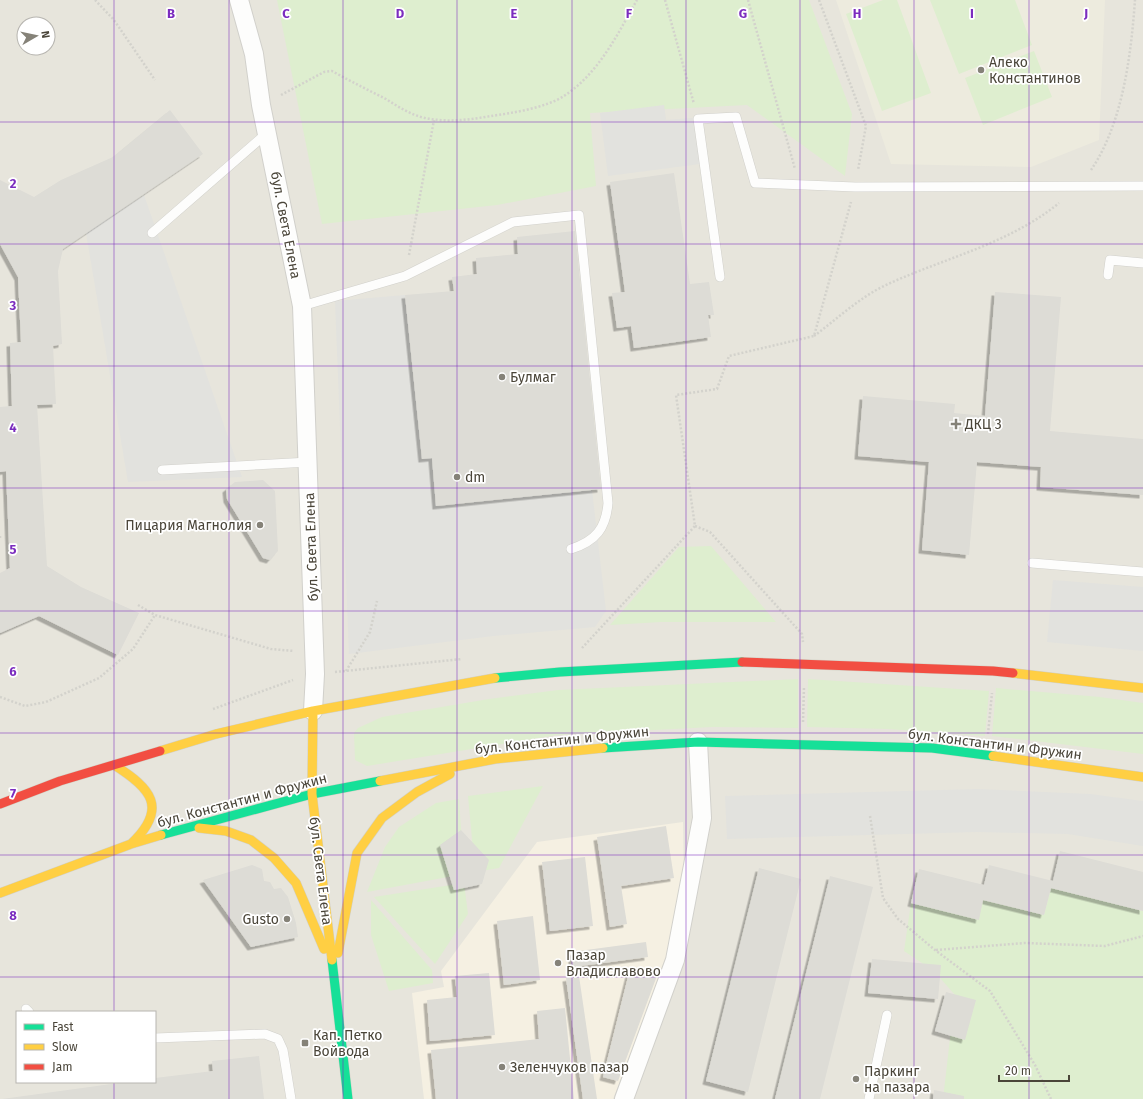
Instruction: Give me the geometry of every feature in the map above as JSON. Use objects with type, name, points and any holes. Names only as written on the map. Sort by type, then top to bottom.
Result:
[{"type":"street","name":"бул. Света Елена","points":[[239,0],[254,54],[261,105],[302,306],[309,462],[314,651],[312,794],[348,1099]]},
{"type":"street","points":[[0,804],[60,781],[216,734],[313,711],[507,676],[746,662],[993,671],[1143,688]]},
{"type":"street","points":[[628,1098],[675,960],[702,818],[698,742]]},
{"type":"street","name":"бул. Константин и Фружин","points":[[0,893],[131,844],[189,827],[312,794],[495,759],[595,749],[698,742],[932,748],[1143,776]]},
{"type":"street","points":[[114,765],[148,790],[152,804],[152,818],[144,832],[131,844]]},
{"type":"street","points":[[334,972],[357,853],[382,818],[417,792],[467,765]]},
{"type":"street","points":[[189,827],[226,831],[251,840],[274,858],[296,883],[334,972]]},
{"type":"lane","points":[[720,277],[698,119],[736,117],[755,182],[855,187],[1143,186]]},
{"type":"lane","points":[[152,233],[267,133]]},
{"type":"lane","points":[[302,306],[405,276],[513,222],[579,215],[608,502],[607,515],[602,528],[594,538],[584,545],[571,549]]},
{"type":"lane","points":[[1108,276],[1110,260],[1143,263]]},
{"type":"lane","points":[[162,470],[309,462]]},
{"type":"lane","points":[[1032,563],[1143,572]]},
{"type":"lane","points":[[869,1099],[887,1015]]},
{"type":"lane","points":[[156,1038],[265,1034],[278,1039],[283,1050],[291,1099]]},
{"type":"path","points":[[95,0],[114,20],[155,80]]},
{"type":"path","points":[[261,105],[324,72],[332,71],[404,110],[420,117],[434,120],[460,120],[511,113],[563,97],[595,68],[606,53],[637,0]]},
{"type":"path","points":[[665,0],[698,119]]},
{"type":"path","points":[[748,0],[800,185]]},
{"type":"path","points":[[695,526],[676,395],[717,389],[729,356],[814,336],[855,187],[866,126],[819,0]]},
{"type":"path","points":[[405,276],[434,120]]},
{"type":"path","points":[[695,526],[710,532],[802,634]]},
{"type":"path","points":[[560,672],[695,526]]},
{"type":"path","points":[[345,671],[370,632],[376,601]]},
{"type":"path","points":[[138,605],[155,615],[271,649],[314,651]]},
{"type":"path","points":[[0,697],[25,706],[46,702],[99,678],[134,649],[155,615]]},
{"type":"path","points":[[870,816],[883,898],[898,919],[935,950],[990,991],[1035,1065],[1051,1099]]},
{"type":"path","points":[[935,950],[1025,943],[1105,946],[1143,936]]},
{"type":"shaded area","points":[[0,0],[1143,0],[1143,1099],[0,1099]]},
{"type":"shaded area","name":"Алеко Константинов","points":[[836,0],[1105,0],[1099,140],[1031,167],[891,164]]},
{"type":"shaded area","points":[[664,105],[666,120],[693,118],[700,164],[608,176],[600,113]]},
{"type":"shaded area","points":[[144,195],[242,477],[128,482],[86,233]]},
{"type":"shaded area","points":[[405,295],[422,458],[432,458],[436,506],[592,490],[606,611],[595,627],[493,636],[349,654],[335,301]]},
{"type":"shaded area","points":[[1053,580],[1143,587],[1143,651],[1047,642]]},
{"type":"shaded area","points":[[978,789],[1090,794],[1143,801],[1143,846],[1068,834],[977,832],[727,839],[725,796]]},
{"type":"shaded area","name":"Пазар Владиславово","points":[[683,822],[684,876],[671,954],[613,1099],[424,1099],[412,993],[444,987],[441,971],[537,842]]},
{"type":"green space","points":[[277,0],[809,0],[852,114],[845,176],[747,105],[590,113],[596,186],[497,205],[322,224]]},
{"type":"green space","points":[[883,0],[897,0],[931,93],[882,111],[846,14]]},
{"type":"green space","points":[[930,0],[1015,0],[1032,45],[959,74]]},
{"type":"green space","points":[[1034,51],[1052,97],[983,125],[965,78]]},
{"type":"green space","points":[[711,546],[776,622],[661,622],[610,625],[679,547]]},
{"type":"green space","points":[[798,679],[798,728],[712,727],[557,735],[367,766],[355,760],[354,733],[358,728],[382,717],[489,699],[558,690]]},
{"type":"green space","points":[[808,679],[989,691],[985,736],[888,729],[807,727]]},
{"type":"green space","points":[[996,688],[1100,697],[1143,703],[1143,754],[992,736]]},
{"type":"green space","points":[[543,786],[499,868],[475,872],[468,796]]},
{"type":"green space","points":[[459,799],[464,874],[367,892],[385,847],[399,827],[436,803]]},
{"type":"green space","points":[[464,883],[468,914],[435,964],[374,897]]},
{"type":"green space","points":[[1051,888],[1143,911],[1143,1099],[943,1099],[955,995],[934,971],[904,951],[911,903],[978,919],[983,900],[1044,915]]},
{"type":"green space","points":[[371,900],[432,970],[433,983],[389,991],[371,935]]},
{"type":"building","points":[[170,110],[203,154],[63,249],[58,271],[62,344],[53,346],[56,404],[37,405],[47,566],[81,587],[139,613],[118,655],[39,616],[0,633],[0,573],[10,568],[6,471],[0,472],[0,407],[12,406],[10,343],[21,342],[18,277],[0,244],[0,180],[34,197],[61,180],[113,157]]},
{"type":"building","points":[[674,173],[690,284],[709,282],[714,315],[708,315],[711,337],[634,348],[631,326],[617,328],[612,293],[625,292],[610,182]]},
{"type":"building","name":"Булмаг","points":[[575,231],[601,489],[436,506],[432,458],[422,459],[405,295],[454,291],[452,277],[477,274],[476,258],[518,254],[517,237]]},
{"type":"building","name":"ДКЦ 3","points":[[995,292],[1061,297],[1050,431],[1143,439],[1143,495],[1040,487],[1041,467],[977,462],[969,555],[922,550],[929,462],[858,456],[863,396],[955,404],[954,413],[985,416]]},
{"type":"building","name":"Пицария Магнолия","points":[[263,480],[275,491],[278,551],[270,560],[263,558],[227,499],[226,489],[235,482]]},
{"type":"building","points":[[666,826],[674,878],[621,886],[627,924],[610,927],[597,837]]},
{"type":"building","points":[[461,830],[489,860],[482,884],[454,890],[440,845]]},
{"type":"building","points":[[1060,851],[1143,872],[1143,911],[1051,888],[1044,915],[983,900],[979,920],[911,903],[919,869],[984,885],[989,865],[1053,881]]},
{"type":"building","points":[[585,857],[593,926],[550,931],[542,862]]},
{"type":"building","points":[[252,865],[262,869],[264,881],[270,882],[274,889],[281,888],[288,897],[296,923],[298,937],[251,947],[203,880]]},
{"type":"building","points":[[759,868],[801,879],[748,1092],[706,1081]]},
{"type":"building","points":[[830,876],[873,887],[820,1099],[775,1099]]},
{"type":"building","points":[[533,916],[540,980],[504,985],[497,921]]},
{"type":"building","points":[[646,942],[648,957],[573,967],[571,952]]},
{"type":"building","points":[[872,959],[941,965],[938,999],[868,993]]},
{"type":"building","points":[[489,973],[495,1035],[430,1041],[427,1000],[457,997],[455,976]]},
{"type":"building","points":[[629,973],[658,973],[618,1081],[603,1077]]},
{"type":"building","points":[[579,976],[597,1099],[583,1099],[566,978]]},
{"type":"building","points":[[946,992],[976,1000],[965,1040],[935,1031]]},
{"type":"building","name":"Зеленчуков пазар","points":[[565,1008],[574,1099],[436,1099],[431,1050],[539,1039],[537,1011]]},
{"type":"building","points":[[259,1056],[264,1099],[2,1099],[119,1083],[156,1083],[156,1078],[213,1071],[212,1061]]},
{"type":"building","points":[[934,1090],[964,1096],[964,1099],[933,1099]]},
{"type":"traffic: fast","points":[[495,678],[560,672],[742,662]]},
{"type":"traffic: fast","points":[[603,748],[698,742],[932,748],[993,756]]},
{"type":"traffic: fast","points":[[161,835],[312,794],[380,781]]},
{"type":"traffic: fast","points":[[332,960],[348,1099]]},
{"type":"traffic: slow","points":[[1013,673],[1143,688]]},
{"type":"traffic: slow","points":[[160,751],[216,734],[313,711],[495,678]]},
{"type":"traffic: slow","points":[[313,711],[312,794],[332,960]]},
{"type":"traffic: slow","points":[[380,781],[495,759],[603,748]]},
{"type":"traffic: slow","points":[[993,756],[1143,777]]},
{"type":"traffic: slow","points":[[114,765],[138,782],[146,791],[151,800],[152,809],[150,820],[143,831],[131,844]]},
{"type":"traffic: slow","points":[[338,953],[357,853],[382,818],[417,792],[450,774]]},
{"type":"traffic: slow","points":[[199,828],[226,831],[251,840],[274,858],[296,883],[324,949]]},
{"type":"traffic: slow","points":[[0,893],[131,844],[161,835]]},
{"type":"traffic: jam","points":[[742,662],[1013,673]]},
{"type":"traffic: jam","points":[[0,804],[60,781],[160,751]]},
{"type":"place","name":"Алеко Константинов","points":[[981,70]]},
{"type":"place","name":"Булмаг","points":[[502,377]]},
{"type":"place","name":"ДКЦ 3","points":[[956,424]]},
{"type":"place","name":"dm","points":[[457,477]]},
{"type":"place","name":"Пицария Магнолия","points":[[260,525]]},
{"type":"place","name":"Gusto","points":[[287,919]]},
{"type":"place","name":"Пазар Владиславово","points":[[558,963]]},
{"type":"place","name":"Кап. Петко Войвода","points":[[305,1043]]},
{"type":"place","name":"Зеленчуков пазар","points":[[502,1067]]},
{"type":"place","name":"Паркинг на пазара","points":[[856,1079]]}]
